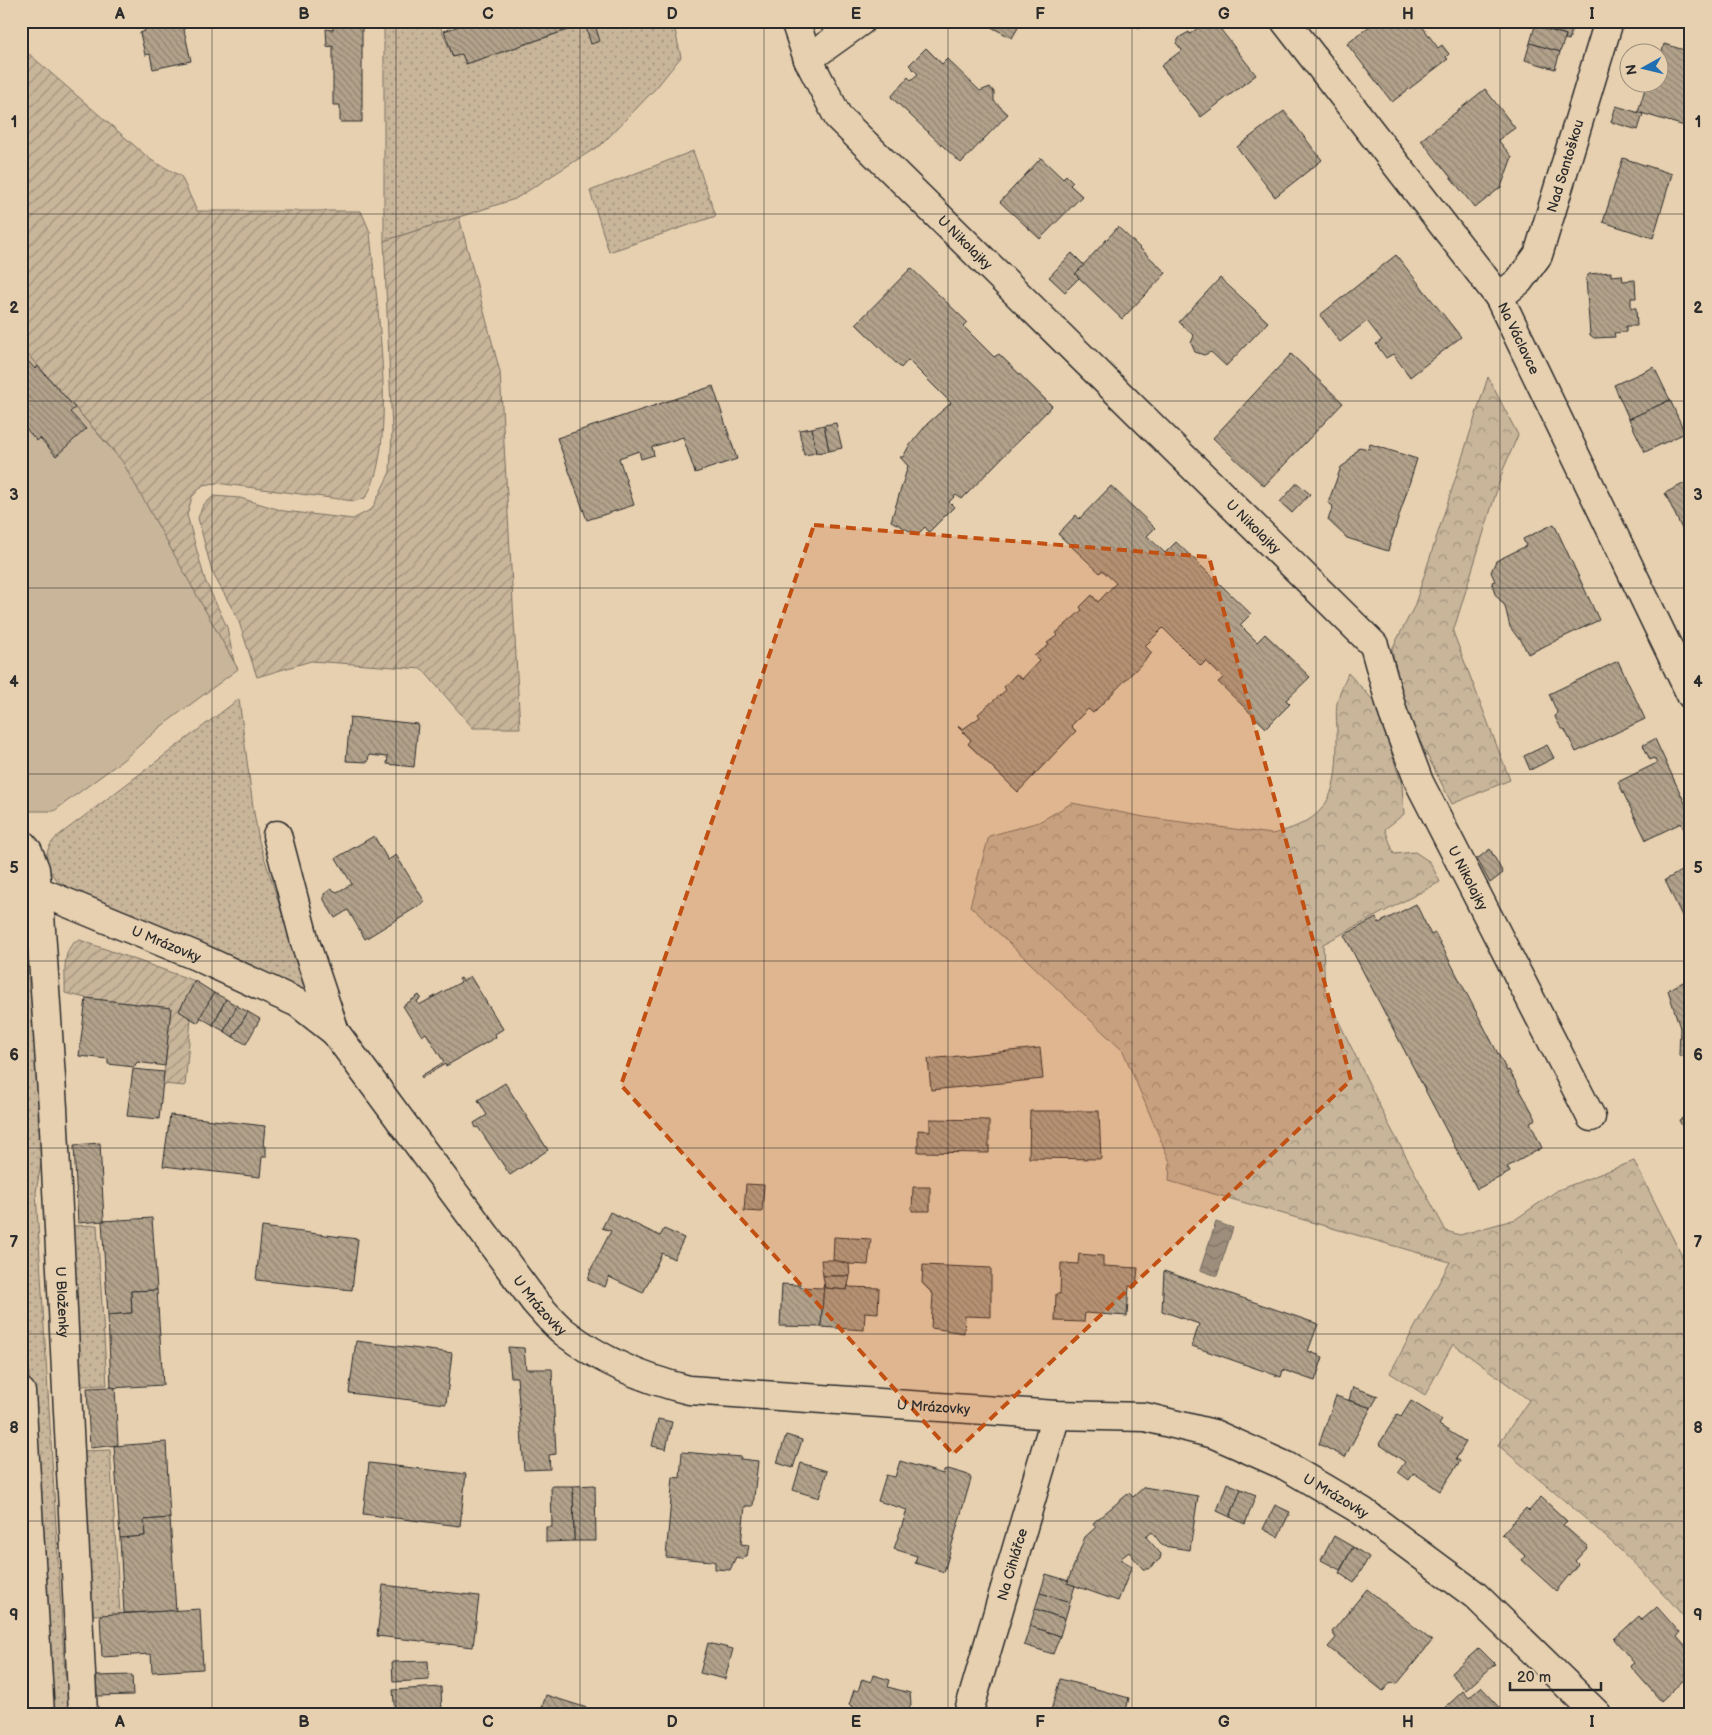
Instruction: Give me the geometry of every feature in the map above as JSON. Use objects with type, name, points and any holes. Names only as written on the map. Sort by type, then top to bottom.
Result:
[{"type":"street","name":"U Nikolajky","points":[[795,21],[808,59],[838,117],[1374,645],[1393,713],[1419,782],[1591,1117]]},
{"type":"street","points":[[808,59],[861,21]]},
{"type":"street","name":"Na Václavce","points":[[1286,21],[1499,297],[1691,695]]},
{"type":"street","name":"Nad Santoškou","points":[[1499,297],[1519,281],[1538,255],[1609,21]]},
{"type":"street","name":"U Mrázovky","points":[[278,835],[305,942],[335,1032]]},
{"type":"street","points":[[21,843],[28,851],[35,869],[36,890],[27,910],[21,915]]},
{"type":"street","name":"U Mrázovky","points":[[36,890],[196,956],[298,1003],[335,1032],[535,1302],[563,1331],[597,1355],[642,1376],[689,1390],[1056,1415],[1145,1417],[1214,1434],[1286,1466],[1362,1511],[1475,1596],[1597,1714]]},
{"type":"street","name":"U Blaženky","points":[[36,890],[40,915],[53,1108],[82,1714]]},
{"type":"street","points":[[21,1392],[40,1714]]},
{"type":"street","name":"Na Cihlářce","points":[[968,1714],[1056,1415]]},
{"type":"highlighted area","points":[[814,525],[1209,557],[1351,1080],[953,1454],[621,1085]]},
{"type":"green space","points":[[384,21],[438,21],[453,57],[462,54],[466,64],[595,21],[673,21],[681,57],[656,88],[602,144],[515,199],[384,241]]},
{"type":"green space","points":[[21,47],[151,160],[181,176],[197,211],[361,211],[370,232],[380,330],[383,408],[381,444],[375,475],[365,498],[354,501],[216,483],[203,485],[192,497],[187,515],[205,580],[227,627],[234,662],[113,450],[21,347]]},
{"type":"green space","points":[[693,151],[716,216],[609,252],[590,191]]},
{"type":"green space","points":[[459,217],[500,372],[520,728],[473,728],[422,669],[311,661],[257,677],[238,619],[212,572],[198,518],[203,505],[214,496],[240,498],[284,511],[353,519],[372,509],[390,472],[392,431],[384,241]]},
{"type":"green space","points":[[21,347],[122,461],[238,669],[159,728],[123,760],[54,811],[21,811]]},
{"type":"green space","points":[[1488,377],[1518,435],[1503,470],[1453,632],[1510,780],[1452,804],[1403,708],[1392,649],[1414,607]]},
{"type":"green space","points":[[1348,673],[1375,702],[1402,785],[1404,814],[1385,829],[1394,854],[1415,852],[1430,862],[1440,882],[1323,944],[1325,993],[1387,1121],[1446,1231],[1460,1235],[1516,1219],[1558,1190],[1634,1161],[1691,1274],[1691,1626],[1624,1553],[1498,1445],[1529,1400],[1453,1344],[1425,1395],[1390,1373],[1450,1262],[1169,1181],[1170,1162],[1123,1051],[970,906],[989,836],[1039,822],[1072,803],[1144,817],[1272,834],[1293,828],[1308,820],[1320,811],[1328,800],[1333,786],[1337,753],[1337,703]]},
{"type":"green space","points":[[239,699],[259,841],[308,995],[85,896],[57,880],[50,872],[48,866],[48,850],[58,836]]},
{"type":"green space","points":[[27,936],[36,942],[47,1131],[36,1192],[65,1675],[72,1687],[73,1714],[49,1714],[21,1234],[21,992],[28,991],[28,979],[21,979],[21,937]]},
{"type":"green space","points":[[80,940],[195,981],[179,1011],[191,1019],[185,1086],[163,1084],[171,1008],[86,998],[65,993],[65,962],[69,948]]},
{"type":"green space","points":[[97,1225],[107,1385],[80,1386],[71,1226]]},
{"type":"green space","points":[[110,1450],[120,1614],[93,1615],[83,1451]]},
{"type":"water","points":[[1216,1222],[1233,1228],[1217,1276],[1200,1270]]},
{"type":"building","points":[[142,21],[182,21],[191,61],[153,69],[150,54],[145,55],[140,33],[145,31]]},
{"type":"building","points":[[333,21],[362,21],[362,122],[340,122],[340,105],[333,105],[333,46],[327,47],[326,29],[333,30]]},
{"type":"building","points":[[474,21],[595,21],[600,41],[591,44],[585,24],[466,64],[462,54],[453,57],[444,31]]},
{"type":"building","points":[[980,21],[1022,21],[1012,38]]},
{"type":"building","points":[[1133,21],[1149,21],[1139,29]]},
{"type":"building","points":[[1207,21],[1214,21],[1256,75],[1201,117],[1161,66],[1182,50],[1176,43],[1180,37],[1189,32],[1190,34]]},
{"type":"building","points":[[1376,21],[1418,21],[1438,48],[1442,45],[1449,54],[1446,57],[1448,59],[1392,102],[1347,44]]},
{"type":"building","points":[[1546,21],[1575,21],[1569,40],[1565,39],[1566,35],[1544,28]]},
{"type":"building","points":[[1535,26],[1566,35],[1560,52],[1530,43]]},
{"type":"building","points":[[1530,43],[1560,52],[1555,69],[1525,60]]},
{"type":"building","points":[[1670,46],[1691,52],[1691,128],[1638,112],[1644,92],[1670,92]]},
{"type":"building","points":[[926,48],[942,64],[947,59],[980,91],[990,87],[994,92],[994,101],[1008,114],[961,163],[891,97],[908,77],[911,80],[918,74],[909,65]]},
{"type":"building","points":[[1485,89],[1515,128],[1498,140],[1512,157],[1501,187],[1475,208],[1421,140]]},
{"type":"building","points":[[1616,106],[1643,114],[1638,130],[1611,122]]},
{"type":"building","points":[[1284,111],[1322,160],[1275,197],[1237,147]]},
{"type":"building","points":[[1041,158],[1063,179],[1066,175],[1073,182],[1070,185],[1082,196],[1040,239],[1000,202]]},
{"type":"building","points":[[1623,158],[1672,174],[1653,238],[1603,222]]},
{"type":"building","points":[[1118,227],[1166,273],[1122,319],[1075,274]]},
{"type":"building","points":[[1072,253],[1084,265],[1075,274],[1079,278],[1065,292],[1049,277]]},
{"type":"building","points":[[1396,255],[1461,337],[1410,377],[1393,354],[1386,358],[1376,344],[1382,340],[1367,321],[1340,342],[1320,315]]},
{"type":"building","points":[[911,268],[967,322],[963,326],[994,357],[999,354],[1052,406],[962,499],[956,495],[949,502],[954,507],[929,532],[925,527],[917,535],[891,521],[908,466],[900,457],[903,457],[909,446],[928,423],[951,403],[908,360],[901,368],[856,324]]},
{"type":"building","points":[[1611,272],[1611,276],[1622,275],[1623,281],[1635,280],[1636,298],[1631,298],[1631,308],[1636,308],[1637,326],[1626,326],[1626,332],[1614,333],[1615,337],[1594,338],[1590,335],[1586,278],[1589,274]]},
{"type":"building","points":[[1220,278],[1268,322],[1226,366],[1211,352],[1204,355],[1195,352],[1191,343],[1194,336],[1179,322]]},
{"type":"building","points":[[21,353],[35,369],[38,366],[75,408],[70,412],[86,429],[56,456],[40,438],[37,441],[21,423]]},
{"type":"building","points":[[1291,354],[1343,403],[1264,486],[1213,438]]},
{"type":"building","points":[[1654,367],[1670,400],[1629,419],[1614,385]]},
{"type":"building","points":[[713,386],[737,459],[695,473],[683,437],[652,447],[654,455],[641,459],[639,451],[619,458],[634,505],[587,520],[557,438]]},
{"type":"building","points":[[1670,400],[1685,433],[1645,452],[1629,419]]},
{"type":"building","points":[[836,423],[842,448],[829,451],[824,425]]},
{"type":"building","points":[[824,425],[829,451],[816,453],[812,428]]},
{"type":"building","points":[[812,428],[816,453],[804,455],[799,430]]},
{"type":"building","points":[[1370,444],[1417,459],[1388,551],[1347,538],[1328,520],[1333,506],[1328,503],[1341,467],[1347,463],[1359,447],[1369,449]]},
{"type":"building","points":[[1691,480],[1691,548],[1665,493]]},
{"type":"building","points":[[1297,483],[1310,494],[1292,513],[1280,502]]},
{"type":"building","points":[[1111,486],[1155,528],[1147,536],[1165,553],[1176,542],[1251,614],[1240,625],[1257,642],[1265,634],[1310,677],[1286,700],[1290,704],[1266,728],[1218,682],[1223,678],[1206,661],[1201,666],[1163,628],[1145,646],[1152,653],[1093,713],[1088,709],[1071,726],[1076,731],[1018,792],[968,744],[971,740],[958,727],[963,729],[980,717],[978,714],[1006,690],[1004,687],[1016,674],[1022,679],[1039,661],[1034,656],[1049,645],[1047,643],[1058,635],[1056,633],[1082,610],[1080,607],[1092,595],[1098,602],[1116,583],[1102,570],[1100,573],[1058,534],[1076,515],[1079,519]]},
{"type":"building","points":[[1554,524],[1599,620],[1528,654],[1520,638],[1510,627],[1505,606],[1495,594],[1492,582],[1495,581],[1491,572],[1496,561],[1526,546],[1523,539]]},
{"type":"building","points":[[1618,661],[1645,719],[1576,752],[1565,730],[1561,728],[1555,717],[1557,712],[1549,694]]},
{"type":"building","points":[[350,717],[418,724],[414,767],[387,764],[388,757],[369,755],[368,762],[346,761]]},
{"type":"building","points":[[1655,739],[1691,816],[1691,843],[1681,823],[1646,840],[1618,782],[1657,763],[1654,758],[1650,760],[1643,745]]},
{"type":"building","points":[[1547,745],[1554,758],[1530,770],[1524,756]]},
{"type":"building","points":[[374,836],[388,860],[396,855],[425,902],[365,939],[348,910],[335,918],[324,900],[324,894],[331,889],[337,892],[352,884],[336,858]]},
{"type":"building","points":[[1490,849],[1503,873],[1490,883],[1477,859]]},
{"type":"building","points":[[1691,866],[1691,935],[1665,880]]},
{"type":"building","points":[[1416,904],[1431,935],[1435,933],[1507,1071],[1509,1070],[1536,1119],[1530,1122],[1542,1148],[1507,1167],[1510,1172],[1477,1189],[1344,935],[1376,918],[1379,923]]},
{"type":"building","points":[[470,976],[503,1029],[495,1034],[496,1037],[422,1078],[421,1076],[444,1062],[426,1033],[422,1036],[403,1006],[419,995],[421,998],[417,1001],[419,1005],[461,982],[459,979],[461,978],[463,981]]},
{"type":"building","points":[[1691,978],[1691,1056],[1679,1056],[1680,1028],[1668,990]]},
{"type":"building","points":[[195,981],[214,993],[198,1023],[179,1011]]},
{"type":"building","points":[[214,993],[226,999],[213,1025],[200,1017]]},
{"type":"building","points":[[86,998],[171,1008],[165,1066],[137,1062],[134,1067],[108,1064],[108,1059],[79,1056]]},
{"type":"building","points":[[226,999],[237,1006],[224,1031],[213,1025]]},
{"type":"building","points":[[237,1006],[248,1012],[233,1037],[224,1031]]},
{"type":"building","points":[[248,1012],[260,1019],[246,1044],[233,1037]]},
{"type":"building","points":[[1040,1048],[1043,1079],[931,1090],[928,1059]]},
{"type":"building","points":[[133,1069],[164,1072],[159,1119],[127,1116]]},
{"type":"building","points":[[505,1083],[548,1150],[510,1175],[474,1123],[487,1115],[478,1100]]},
{"type":"building","points":[[1030,1111],[1099,1111],[1101,1159],[1029,1158]]},
{"type":"building","points":[[1691,1114],[1691,1144],[1679,1120]]},
{"type":"building","points":[[170,1115],[265,1126],[263,1146],[266,1146],[266,1157],[262,1157],[260,1177],[163,1166]]},
{"type":"building","points":[[930,1119],[989,1120],[989,1153],[918,1152],[918,1130],[930,1131]]},
{"type":"building","points":[[100,1143],[104,1221],[78,1223],[74,1145]]},
{"type":"building","points":[[746,1184],[764,1185],[762,1212],[744,1211]]},
{"type":"building","points":[[913,1187],[930,1187],[930,1211],[912,1211]]},
{"type":"building","points":[[610,1212],[660,1236],[664,1229],[684,1238],[674,1259],[662,1253],[643,1293],[609,1277],[605,1287],[588,1280],[591,1269],[611,1231],[602,1228]]},
{"type":"building","points":[[152,1218],[157,1290],[131,1291],[132,1313],[108,1315],[102,1221]]},
{"type":"building","points":[[262,1227],[358,1239],[352,1290],[256,1280]]},
{"type":"building","points":[[834,1237],[871,1239],[868,1265],[849,1264],[833,1260]]},
{"type":"building","points":[[1079,1254],[1103,1256],[1103,1266],[1138,1268],[1136,1287],[1129,1286],[1127,1316],[1085,1313],[1084,1322],[1055,1321],[1056,1294],[1060,1294],[1061,1263],[1078,1264]]},
{"type":"building","points":[[821,1260],[833,1260],[849,1264],[850,1276],[823,1276]]},
{"type":"building","points":[[923,1265],[991,1268],[991,1317],[965,1316],[964,1333],[931,1328],[933,1294],[922,1283]]},
{"type":"building","points":[[1164,1271],[1318,1324],[1308,1351],[1323,1357],[1315,1381],[1283,1370],[1281,1377],[1192,1346],[1199,1324],[1162,1311]]},
{"type":"building","points":[[823,1276],[850,1276],[847,1290],[825,1288]]},
{"type":"building","points":[[800,1283],[800,1287],[823,1288],[824,1284],[821,1327],[780,1326],[782,1284],[798,1285]]},
{"type":"building","points":[[824,1284],[825,1288],[847,1290],[848,1285],[849,1287],[879,1288],[878,1313],[865,1312],[864,1330],[821,1327]]},
{"type":"building","points":[[157,1290],[163,1385],[111,1388],[108,1315],[132,1313],[131,1291]]},
{"type":"building","points":[[356,1341],[452,1353],[446,1404],[349,1393]]},
{"type":"building","points":[[508,1347],[524,1348],[526,1369],[552,1369],[556,1454],[549,1455],[550,1469],[524,1470],[517,1377],[511,1377]]},
{"type":"building","points":[[1353,1387],[1378,1396],[1371,1408],[1349,1400]]},
{"type":"building","points":[[87,1388],[115,1388],[118,1445],[90,1448]]},
{"type":"building","points":[[1336,1396],[1371,1408],[1345,1457],[1319,1444]]},
{"type":"building","points":[[1411,1401],[1442,1420],[1439,1425],[1466,1442],[1456,1459],[1460,1461],[1440,1491],[1414,1473],[1409,1480],[1398,1472],[1405,1462],[1379,1444],[1397,1415],[1401,1417]]},
{"type":"building","points":[[658,1419],[672,1422],[666,1449],[652,1446]]},
{"type":"building","points":[[786,1435],[802,1440],[793,1468],[777,1463]]},
{"type":"building","points":[[166,1442],[170,1518],[144,1520],[145,1536],[120,1538],[114,1446]]},
{"type":"building","points":[[682,1452],[741,1457],[740,1459],[758,1461],[753,1506],[745,1506],[741,1544],[749,1545],[747,1556],[744,1556],[743,1559],[736,1557],[730,1570],[715,1569],[715,1562],[712,1561],[666,1557],[673,1477],[680,1478]]},
{"type":"building","points":[[900,1461],[943,1474],[944,1470],[948,1469],[969,1475],[971,1479],[944,1572],[915,1563],[917,1556],[894,1549],[907,1510],[878,1501],[886,1475],[895,1477]]},
{"type":"building","points":[[369,1463],[466,1474],[460,1526],[363,1514]]},
{"type":"building","points":[[801,1463],[827,1471],[819,1498],[793,1490]]},
{"type":"building","points":[[1227,1483],[1241,1489],[1230,1517],[1217,1511]]},
{"type":"building","points":[[595,1485],[596,1541],[574,1541],[573,1486]]},
{"type":"building","points":[[551,1486],[573,1486],[574,1541],[546,1542],[546,1527],[552,1527]]},
{"type":"building","points":[[1144,1487],[1198,1496],[1190,1550],[1163,1546],[1152,1532],[1146,1537],[1161,1554],[1160,1559],[1148,1569],[1143,1569],[1129,1552],[1120,1559],[1132,1566],[1118,1601],[1067,1583],[1085,1537],[1096,1527],[1093,1523],[1129,1493],[1133,1497]]},
{"type":"building","points":[[1241,1489],[1256,1495],[1245,1524],[1230,1517]]},
{"type":"building","points":[[1541,1497],[1567,1521],[1563,1525],[1588,1547],[1575,1561],[1578,1564],[1556,1591],[1522,1560],[1525,1556],[1502,1534],[1526,1508],[1529,1511]]},
{"type":"building","points":[[1275,1505],[1290,1512],[1278,1537],[1263,1529]]},
{"type":"building","points":[[170,1518],[176,1611],[124,1613],[120,1538],[145,1536],[144,1520]]},
{"type":"building","points":[[1334,1536],[1353,1547],[1340,1570],[1321,1560]]},
{"type":"building","points":[[1353,1547],[1369,1557],[1354,1583],[1339,1573]]},
{"type":"building","points":[[1046,1574],[1069,1581],[1067,1583],[1075,1586],[1070,1602],[1040,1593]]},
{"type":"building","points":[[383,1585],[479,1596],[473,1647],[377,1636]]},
{"type":"building","points":[[1367,1589],[1432,1641],[1397,1684],[1391,1682],[1383,1691],[1328,1647],[1336,1638],[1332,1632]]},
{"type":"building","points":[[1040,1593],[1070,1602],[1065,1619],[1035,1609]]},
{"type":"building","points":[[1657,1607],[1680,1633],[1677,1637],[1691,1653],[1691,1668],[1684,1674],[1687,1677],[1661,1701],[1630,1666],[1634,1663],[1614,1639],[1639,1616],[1642,1620]]},
{"type":"building","points":[[200,1609],[203,1669],[152,1672],[151,1654],[102,1657],[100,1615]]},
{"type":"building","points":[[1035,1609],[1065,1619],[1060,1636],[1030,1626]]},
{"type":"building","points":[[1030,1626],[1060,1636],[1053,1654],[1024,1645]]},
{"type":"building","points":[[708,1643],[733,1649],[725,1679],[700,1673]]},
{"type":"building","points":[[1479,1648],[1495,1664],[1466,1690],[1451,1673]]},
{"type":"building","points":[[428,1661],[429,1680],[393,1682],[392,1662]]},
{"type":"building","points":[[132,1675],[133,1695],[97,1696],[96,1676]]},
{"type":"building","points":[[873,1675],[890,1680],[888,1687],[910,1693],[911,1705],[907,1712],[851,1714],[853,1706],[849,1705],[854,1690],[858,1691],[862,1679],[871,1682]]},
{"type":"building","points":[[1060,1679],[1129,1698],[1125,1714],[1050,1714]]},
{"type":"building","points":[[441,1687],[442,1714],[395,1714],[393,1690]]},
{"type":"building","points":[[1481,1687],[1506,1714],[1449,1714],[1446,1707],[1463,1691],[1469,1698]]},
{"type":"building","points":[[546,1695],[606,1714],[540,1714]]}]
